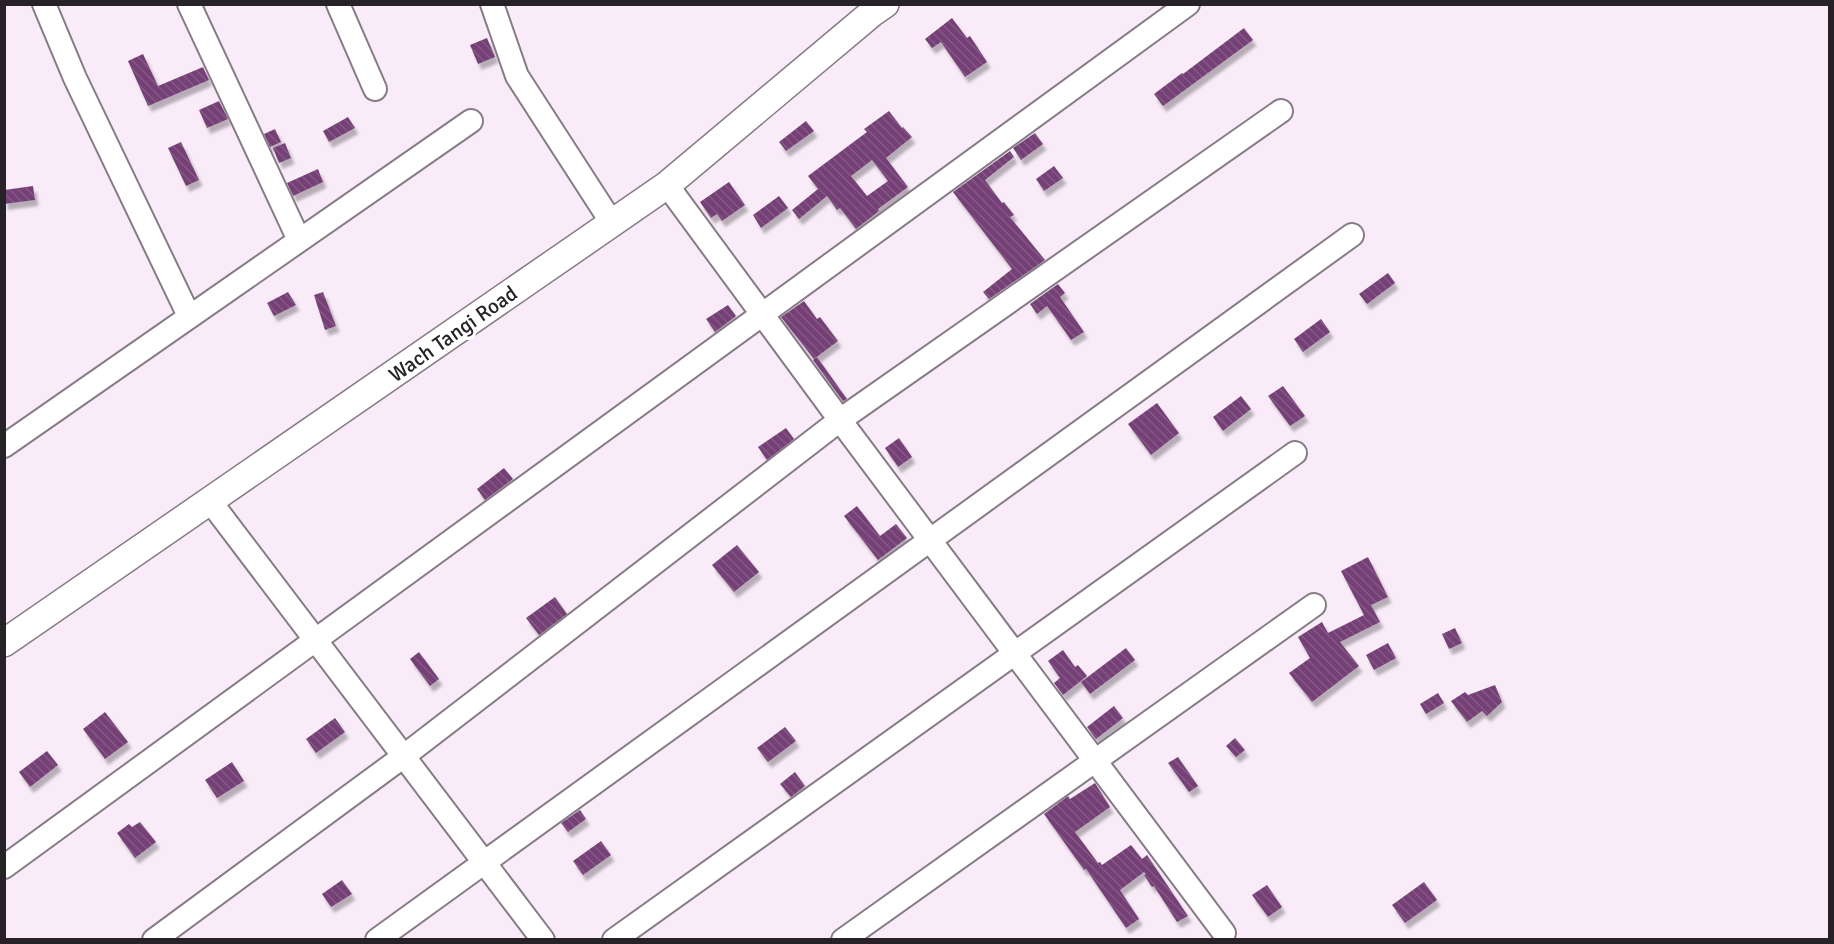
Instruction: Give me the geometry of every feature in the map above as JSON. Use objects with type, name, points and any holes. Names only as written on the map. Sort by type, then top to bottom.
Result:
[{"type":"main road","name":"Wach Tangi Road","points":[[4,643],[667,185],[875,8]]},
{"type":"street","points":[[44,4],[75,78],[189,316]]},
{"type":"street","points":[[189,4],[299,240]]},
{"type":"street","points":[[338,4],[375,89]]},
{"type":"street","points":[[492,4],[517,76],[612,224]]},
{"type":"street","points":[[4,867],[1188,4]]},
{"type":"street","points":[[154,939],[404,756],[840,420],[1281,111]]},
{"type":"street","points":[[4,446],[471,121]]},
{"type":"street","points":[[667,185],[1224,933]]},
{"type":"street","points":[[376,939],[1352,235]]},
{"type":"street","points":[[614,939],[1295,453]]},
{"type":"street","points":[[210,501],[543,939]]},
{"type":"street","points":[[843,939],[1314,605]]},
{"type":"building","points":[[952,18],[967,38],[970,36],[987,62],[965,77],[941,42],[932,48],[925,39]]},
{"type":"building","points":[[1244,28],[1253,40],[1163,106],[1154,94]]},
{"type":"building","points":[[487,38],[495,57],[478,64],[470,45]]},
{"type":"building","points":[[143,54],[158,86],[203,67],[209,80],[148,106],[128,61]]},
{"type":"building","points":[[219,101],[228,119],[207,128],[199,110]]},
{"type":"building","points":[[889,111],[912,137],[886,158],[908,187],[856,229],[840,208],[837,210],[827,196],[799,219],[792,210],[818,189],[808,176],[867,132],[864,129]],"holes":[[[872,160],[888,181],[867,196],[851,176]]]},
{"type":"building","points":[[348,117],[355,128],[329,142],[323,131]]},
{"type":"building","points":[[806,121],[814,131],[786,151],[779,142]]},
{"type":"building","points":[[275,129],[281,142],[270,147],[264,134]]},
{"type":"building","points":[[1035,133],[1043,144],[1021,160],[1013,148]]},
{"type":"building","points":[[181,142],[199,180],[186,186],[168,148]]},
{"type":"building","points":[[285,143],[291,158],[279,163],[273,148]]},
{"type":"building","points":[[1010,151],[1014,157],[985,180],[1014,215],[1010,217],[1045,260],[989,299],[983,292],[1012,269],[953,192]]},
{"type":"building","points":[[1054,166],[1063,178],[1044,191],[1036,179]]},
{"type":"building","points":[[318,169],[323,182],[293,196],[287,183]]},
{"type":"building","points":[[729,182],[745,205],[722,221],[717,214],[711,218],[700,202]]},
{"type":"building","points":[[33,186],[35,200],[4,204],[4,190]]},
{"type":"building","points":[[779,196],[788,208],[761,228],[753,215]]},
{"type":"building","points":[[1388,273],[1395,283],[1367,304],[1359,294]]},
{"type":"building","points":[[1058,284],[1065,293],[1060,297],[1084,332],[1071,340],[1047,306],[1037,314],[1030,304]]},
{"type":"building","points":[[288,292],[296,305],[274,316],[267,303]]},
{"type":"building","points":[[323,292],[336,326],[325,330],[314,295]]},
{"type":"building","points":[[804,301],[817,319],[820,317],[838,341],[814,359],[781,317]]},
{"type":"building","points":[[728,305],[736,316],[715,332],[706,319]]},
{"type":"building","points":[[1321,319],[1330,332],[1303,352],[1294,339]]},
{"type":"building","points":[[817,357],[847,399],[843,401],[813,360]]},
{"type":"building","points":[[1283,386],[1305,416],[1290,426],[1268,396]]},
{"type":"building","points":[[1241,396],[1251,409],[1223,431],[1213,417]]},
{"type":"building","points":[[1157,403],[1179,433],[1151,455],[1128,424]]},
{"type":"building","points":[[786,428],[794,439],[767,460],[758,447]]},
{"type":"building","points":[[899,438],[912,457],[898,467],[885,448]]},
{"type":"building","points":[[504,468],[513,479],[485,500],[477,489]]},
{"type":"building","points":[[857,506],[880,536],[896,524],[907,538],[878,560],[844,516]]},
{"type":"building","points":[[737,545],[759,572],[734,592],[712,565]]},
{"type":"building","points":[[1368,557],[1388,597],[1371,605],[1380,622],[1340,642],[1359,666],[1312,702],[1289,673],[1310,658],[1298,637],[1322,622],[1328,633],[1364,615],[1341,571]]},
{"type":"building","points":[[555,597],[567,614],[539,635],[526,618]]},
{"type":"building","points":[[1455,628],[1462,643],[1449,649],[1442,634]]},
{"type":"building","points":[[1388,643],[1396,658],[1374,670],[1366,655]]},
{"type":"building","points":[[1126,648],[1135,660],[1090,694],[1081,682]]},
{"type":"building","points":[[1063,650],[1075,667],[1078,665],[1087,676],[1063,695],[1054,683],[1060,678],[1048,661]]},
{"type":"building","points":[[419,652],[439,679],[430,686],[410,659]]},
{"type":"building","points":[[1495,685],[1502,702],[1487,716],[1482,711],[1467,722],[1451,701],[1465,692],[1468,695]]},
{"type":"building","points":[[1438,693],[1444,703],[1426,714],[1420,704]]},
{"type":"building","points":[[1114,706],[1123,718],[1096,739],[1087,727]]},
{"type":"building","points":[[105,712],[128,742],[105,759],[83,729]]},
{"type":"building","points":[[335,718],[345,732],[316,753],[306,739]]},
{"type":"building","points":[[785,727],[796,741],[768,762],[757,748]]},
{"type":"building","points":[[1235,738],[1245,750],[1236,757],[1226,746]]},
{"type":"building","points":[[47,751],[58,765],[30,787],[19,772]]},
{"type":"building","points":[[1178,757],[1198,786],[1189,792],[1168,763]]},
{"type":"building","points":[[232,762],[244,781],[217,798],[205,780]]},
{"type":"building","points":[[795,772],[805,786],[791,797],[780,784]]},
{"type":"building","points":[[1095,783],[1110,807],[1075,832],[1098,863],[1102,865],[1131,845],[1142,859],[1147,855],[1188,916],[1177,922],[1144,872],[1120,890],[1139,919],[1126,928],[1086,869],[1084,870],[1044,814],[1068,796],[1070,799]]},
{"type":"building","points":[[580,810],[586,819],[568,832],[561,823]]},
{"type":"building","points":[[140,822],[156,842],[135,858],[117,833],[129,824],[132,827]]},
{"type":"building","points":[[601,841],[611,855],[583,875],[573,861]]},
{"type":"building","points":[[342,880],[352,894],[331,907],[322,894]]},
{"type":"building","points":[[1424,882],[1437,900],[1405,923],[1392,905]]},
{"type":"building","points":[[1267,885],[1282,907],[1268,917],[1252,895]]}]
